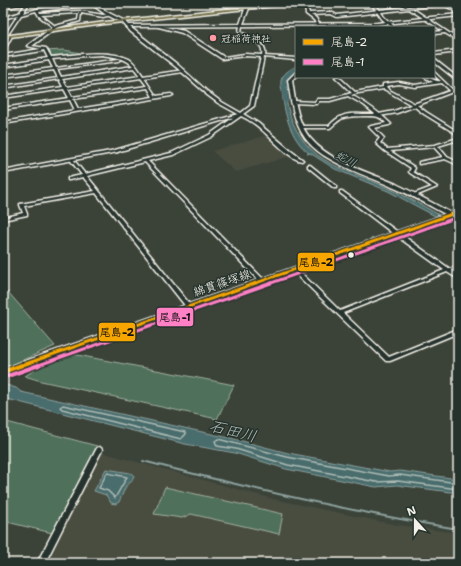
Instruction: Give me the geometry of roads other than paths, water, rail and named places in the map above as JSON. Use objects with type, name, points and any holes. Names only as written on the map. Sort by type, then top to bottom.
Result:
[{"type":"highway","points":[[6,36],[54,28],[281,3]]},
{"type":"highway","points":[[248,6],[294,3]]},
{"type":"main road","points":[[373,4],[392,26]]},
{"type":"main road","points":[[435,61],[458,80]]},
{"type":"main road","name":"綿貫篠塚線","points":[[3,372],[397,234],[450,215],[458,210]]},
{"type":"street","points":[[3,8],[27,3]]},
{"type":"street","points":[[3,50],[6,36],[27,3]]},
{"type":"street","points":[[308,3],[306,8],[307,14],[316,20],[317,25]]},
{"type":"street","points":[[373,4],[387,3]]},
{"type":"street","points":[[400,3],[458,40]]},
{"type":"street","points":[[3,18],[37,10],[93,4],[121,21],[183,71],[218,102],[257,124],[284,149],[301,160]]},
{"type":"street","points":[[307,14],[331,13],[337,16],[444,4],[458,12]]},
{"type":"street","points":[[77,110],[45,49],[29,45],[54,28],[79,20],[84,5]]},
{"type":"street","points":[[69,179],[172,154],[210,136],[252,106],[264,52],[263,48],[256,40],[240,32],[248,6]]},
{"type":"street","points":[[37,10],[39,14],[54,28]]},
{"type":"street","points":[[39,14],[81,12],[103,16],[110,15]]},
{"type":"street","points":[[127,26],[305,24],[369,26],[458,15]]},
{"type":"street","points":[[156,26],[183,32],[223,58],[245,55],[295,59]]},
{"type":"street","points":[[435,33],[446,32]]},
{"type":"street","points":[[3,56],[45,49]]},
{"type":"street","points":[[435,54],[458,51]]},
{"type":"street","points":[[3,66],[91,54],[124,59],[129,61],[134,67],[155,97]]},
{"type":"street","points":[[3,76],[124,59]]},
{"type":"street","points":[[3,86],[134,67]]},
{"type":"street","points":[[3,97],[183,71]]},
{"type":"street","points":[[435,74],[458,97]]},
{"type":"street","points":[[295,75],[290,80],[293,108],[312,145],[330,158],[413,196],[450,215]]},
{"type":"street","points":[[338,78],[354,93]]},
{"type":"street","points":[[428,78],[436,83]]},
{"type":"street","points":[[385,88],[384,85],[398,83],[415,86],[443,82]]},
{"type":"street","points":[[3,109],[148,87]]},
{"type":"street","points":[[293,102],[316,103],[318,100],[330,100],[354,93],[385,88],[398,98],[412,104],[458,134]]},
{"type":"street","points":[[302,127],[330,127],[336,120],[347,115],[379,115],[395,112],[412,104],[437,98],[458,89]]},
{"type":"street","points":[[3,123],[171,95]]},
{"type":"street","points":[[349,95],[379,115],[389,124],[371,128],[382,135],[382,138],[378,143],[413,168],[411,172],[435,187],[413,196]]},
{"type":"street","points":[[3,172],[116,151],[240,115]]},
{"type":"street","points":[[386,150],[435,146],[458,139]]},
{"type":"street","points":[[435,146],[446,158],[458,164]]},
{"type":"street","points":[[420,163],[446,158]]},
{"type":"street","points":[[72,160],[189,306]]},
{"type":"street","points":[[146,161],[262,281]]},
{"type":"street","points":[[309,166],[335,187]]},
{"type":"street","points":[[3,218],[25,214],[22,205],[97,192]]},
{"type":"street","points":[[342,192],[397,234],[458,277]]},
{"type":"street","points":[[339,313],[458,267]]},
{"type":"street","points":[[295,270],[388,360],[458,331]]},
{"type":"street","points":[[41,563],[99,450]]},
{"type":"water","points":[[295,67],[295,69],[285,78],[286,101],[289,112],[300,136],[318,156],[340,168],[395,191],[439,215],[435,216],[388,191],[335,169],[310,153],[307,154],[309,153],[297,140],[289,125],[284,108],[281,81],[283,76]]},
{"type":"water","points":[[3,384],[16,388],[21,392],[234,439],[288,453],[390,472],[400,471],[458,479],[458,493],[397,485],[376,487],[286,469],[235,453],[185,444],[3,398]]},
{"type":"water","points":[[106,469],[134,475],[132,481],[126,486],[119,502],[115,504],[111,503],[106,495],[94,491]]},
{"type":"waterway","name":"蛇川","points":[[286,102],[285,82],[288,75],[295,69]]},
{"type":"waterway","points":[[143,461],[300,499],[458,529]]},
{"type":"place","name":"冠稲荷神社","points":[[213,38]]},
{"type":"water label","name":"石田川","points":[[233,431]]}]
